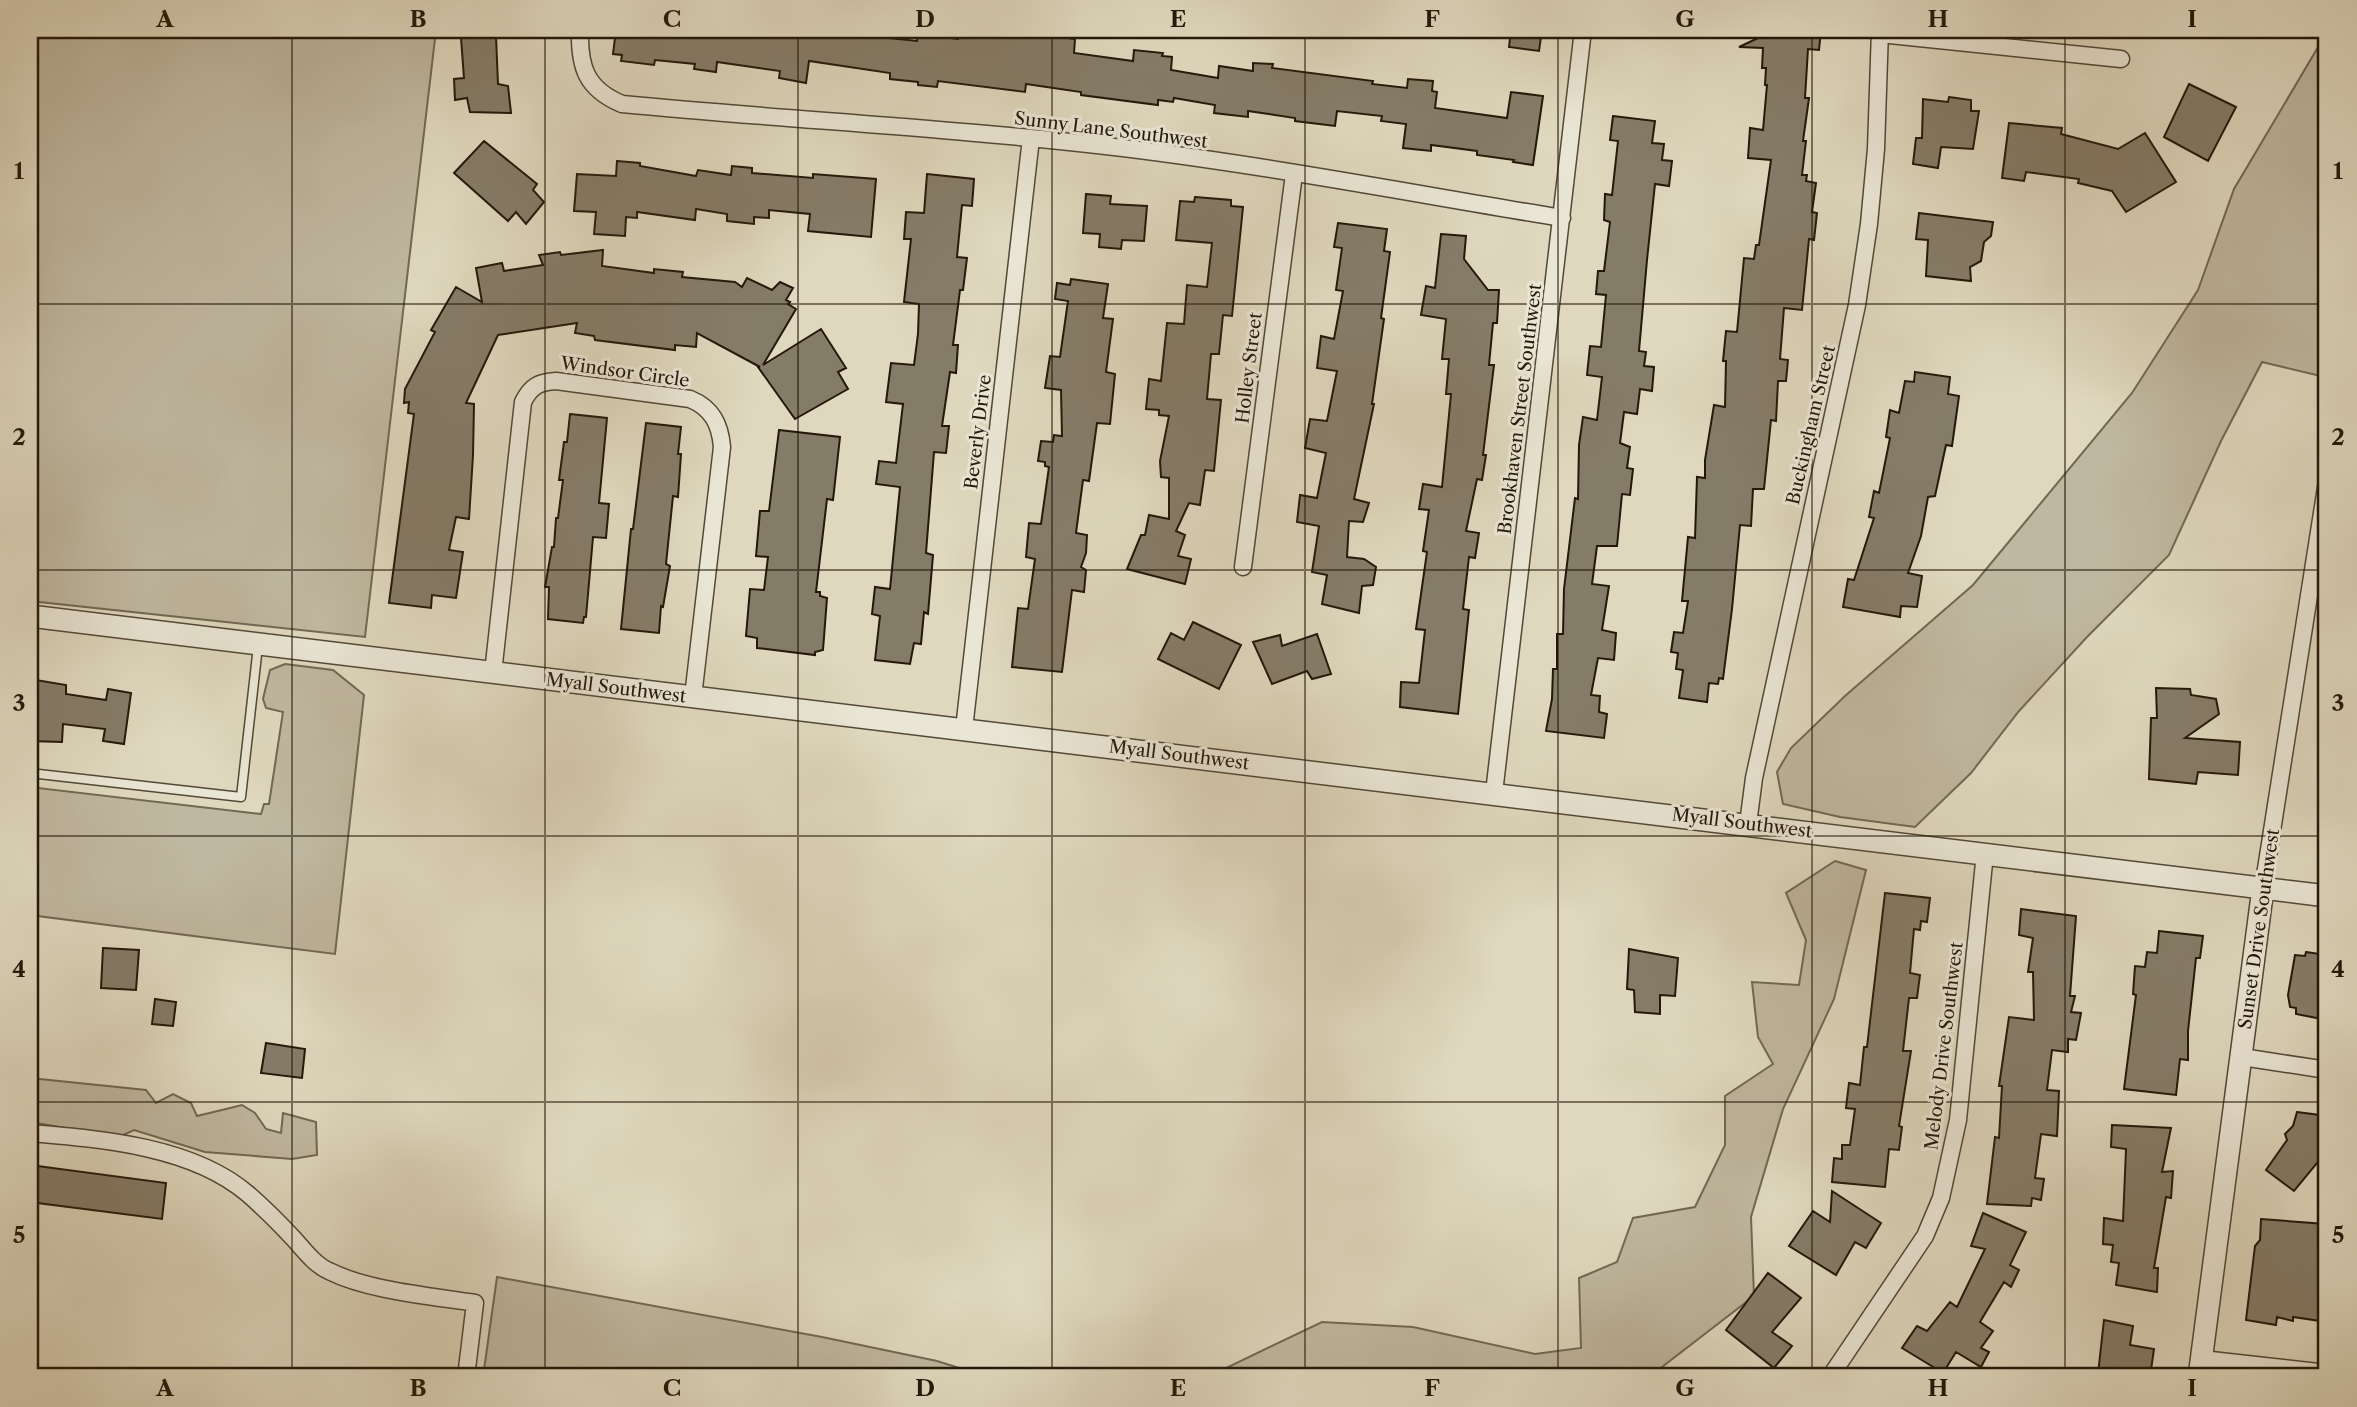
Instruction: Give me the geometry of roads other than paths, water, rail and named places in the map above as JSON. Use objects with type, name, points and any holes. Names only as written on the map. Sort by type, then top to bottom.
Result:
[{"type":"street","name":"Sunny Lane Southwest","points":[[580,30],[581,62],[595,88],[606,97],[622,104],[960,131],[1124,148],[1562,218]]},
{"type":"street","name":"Brookhaven Street Southwest","points":[[1494,793],[1583,30]]},
{"type":"street","points":[[1880,32],[2121,59]]},
{"type":"street","name":"Buckingham Street","points":[[1748,824],[1754,778],[1857,305],[1875,161],[1880,32]]},
{"type":"street","name":"Beverly Drive","points":[[964,729],[1031,138]]},
{"type":"street","name":"Holley Street","points":[[1243,567],[1294,174]]},
{"type":"street","name":"Windsor Circle","points":[[493,673],[523,402],[533,386],[544,381],[556,381],[690,399],[703,404],[718,421],[722,447],[693,697]]},
{"type":"street","name":"Sunset Drive Southwest","points":[[2200,1368],[2263,887],[2327,481]]},
{"type":"street","name":"Myall Southwest","points":[[30,616],[2327,896]]},
{"type":"street","name":"Melody Drive Southwest","points":[[1829,1377],[1925,1236],[1941,1198],[1958,1120],[1985,853]]},
{"type":"street","points":[[2242,1057],[2327,1070]]},
{"type":"street","points":[[30,1133],[125,1145],[187,1158],[206,1166],[247,1193],[319,1266],[330,1272],[378,1286],[475,1303],[466,1377]]},
{"type":"street","points":[[2200,1368],[2327,1373]]},
{"type":"lane","points":[[30,773],[241,797],[258,644]]}]
